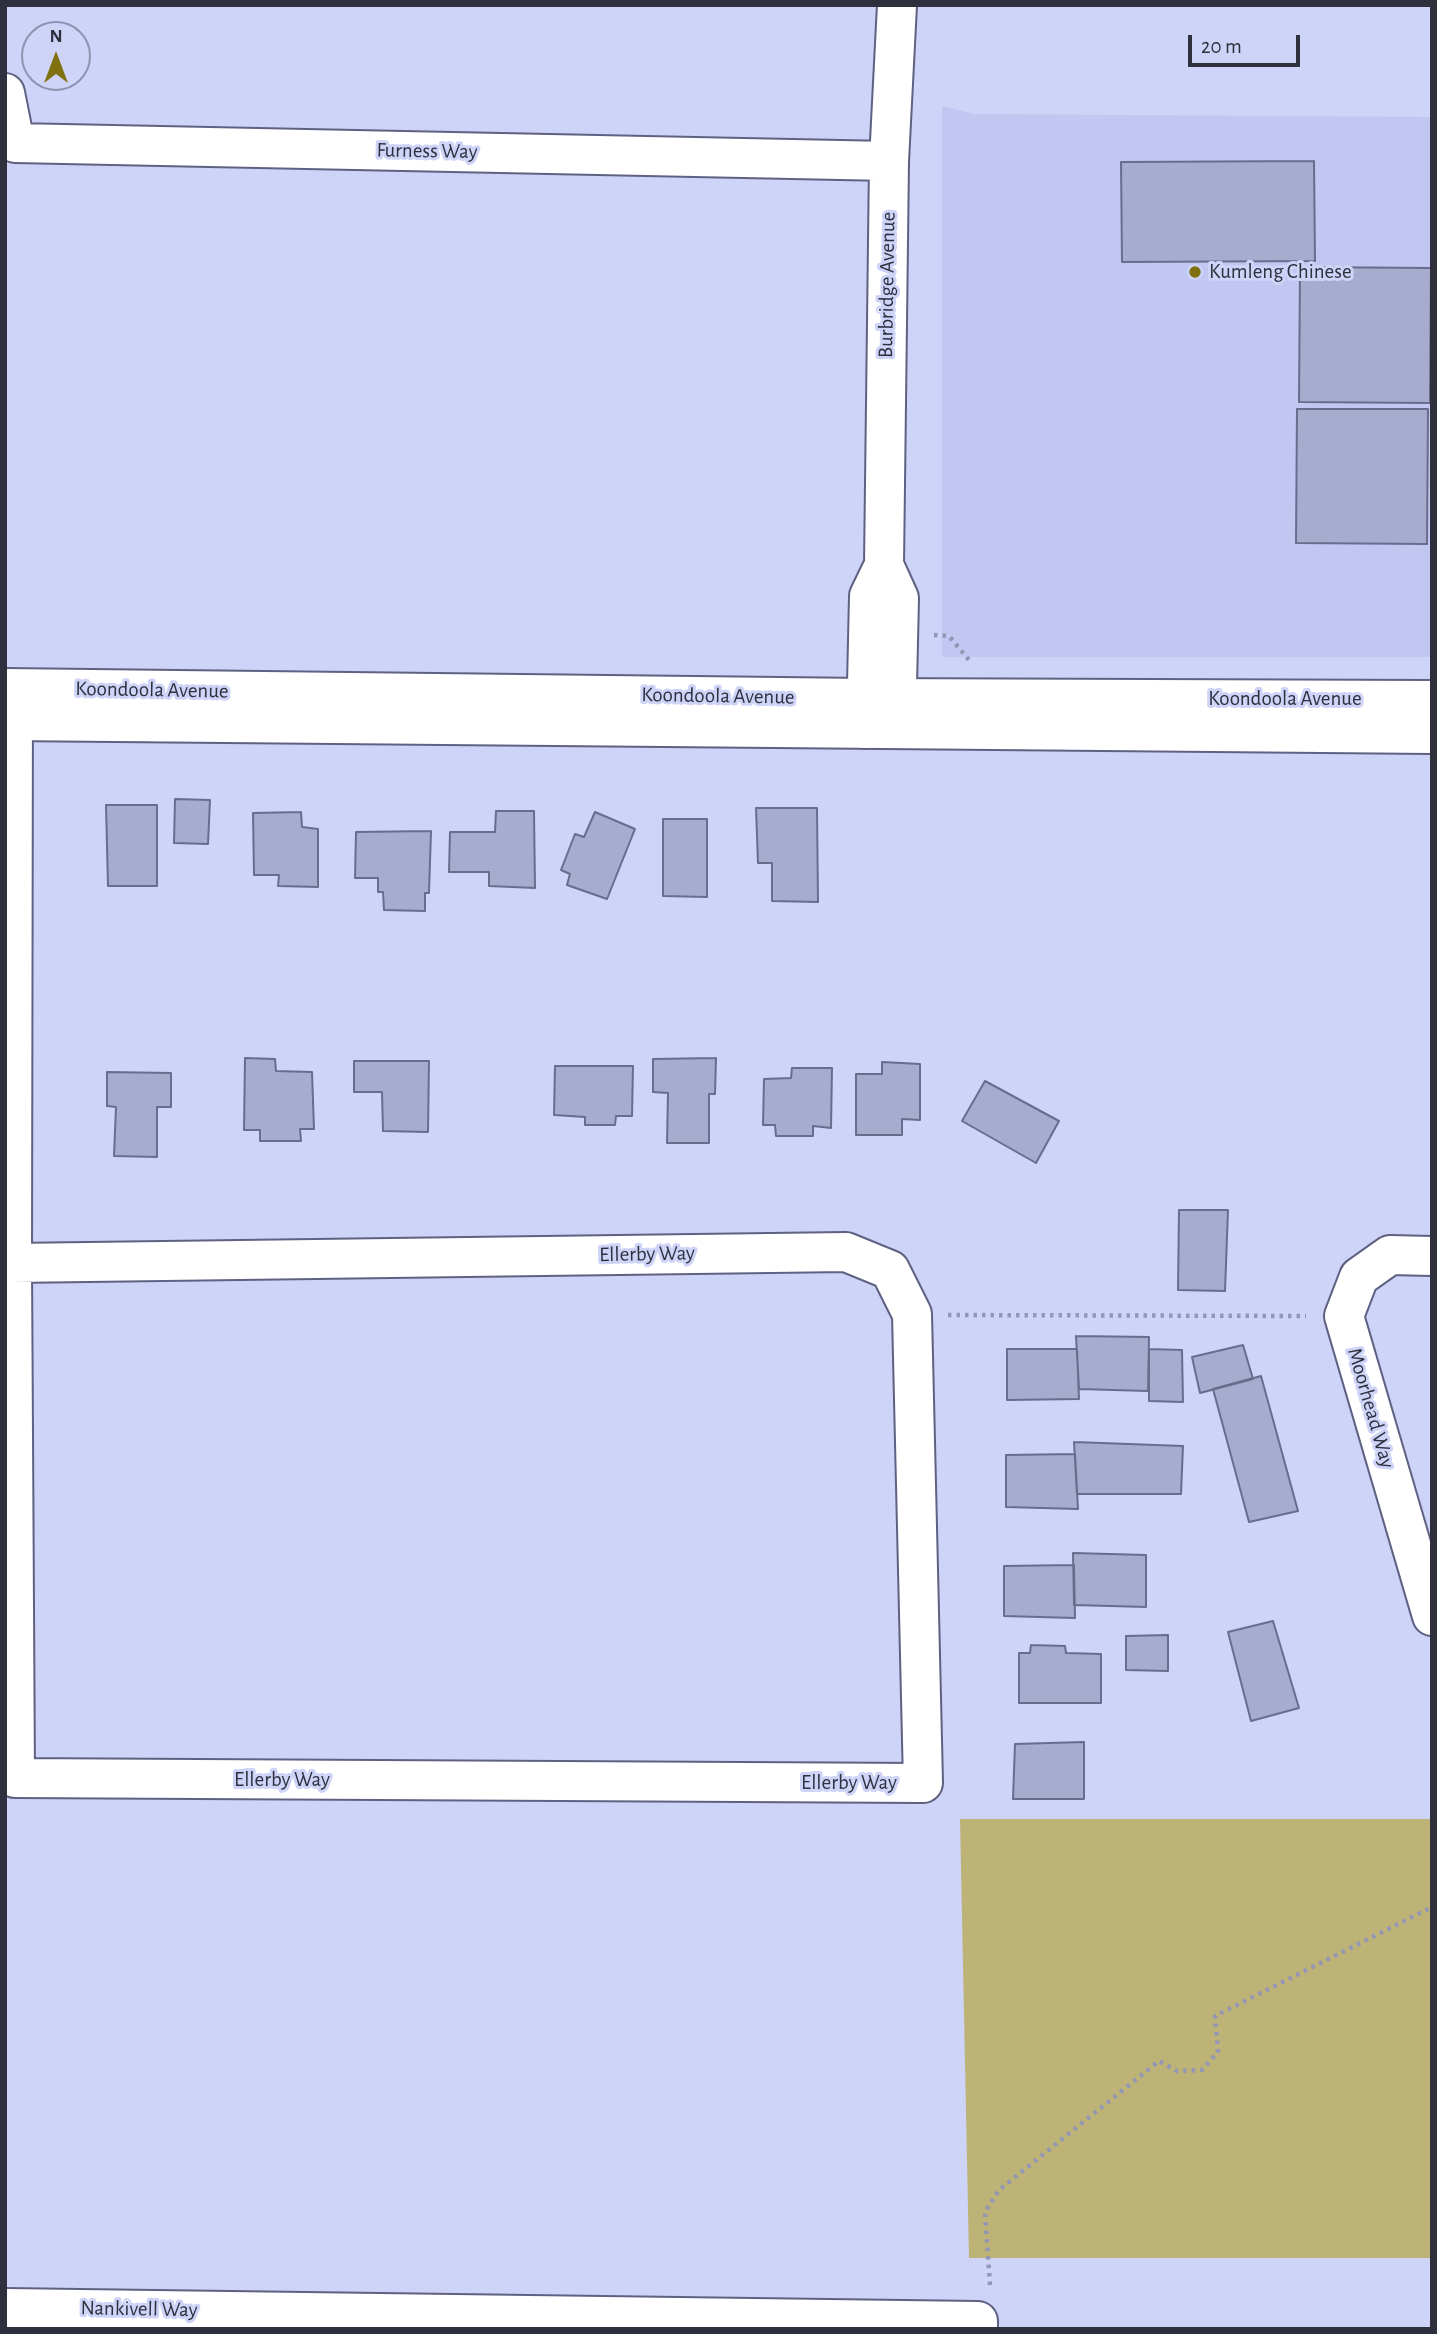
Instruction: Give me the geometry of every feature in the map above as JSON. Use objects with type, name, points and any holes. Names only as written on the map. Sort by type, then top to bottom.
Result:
[{"type":"street","name":"Burbridge Avenue","points":[[882,713],[899,598],[884,565],[889,161],[897,5]]},
{"type":"street","name":"Furness Way","points":[[5,93],[15,143],[889,161]]},
{"type":"street","name":"Koondoola Avenue","points":[[882,713],[1432,700]]},
{"type":"street","name":"Koondoola Avenue","points":[[9,705],[882,713],[1432,734]]},
{"type":"street","name":"Ellerby Way","points":[[9,705],[12,1263],[15,1778],[923,1783],[912,1314],[890,1270],[846,1252],[12,1263]]},
{"type":"street","points":[[1344,1316],[1359,1277],[1390,1255],[1432,1256]]},
{"type":"street","name":"Moorhead Way","points":[[1344,1316],[1432,1616]]},
{"type":"street","name":"Nankivell Way","points":[[5,2308],[978,2325]]},
{"type":"path","points":[[912,1314],[1344,1316]]},
{"type":"path","points":[[978,2325],[991,2282],[985,2212],[999,2190],[1159,2061],[1177,2071],[1202,2070],[1218,2052],[1215,2016],[1432,1907]]},
{"type":"shaded area","points":[[942,106],[974,114],[1432,117],[1432,657],[942,657]]},
{"type":"shaded area","points":[[960,1819],[1432,1819],[1432,2258],[969,2258]]},
{"type":"building","points":[[1314,161],[1315,261],[1122,262],[1121,162]]},
{"type":"building","points":[[1300,267],[1431,268],[1430,403],[1299,402]]},
{"type":"building","points":[[1297,409],[1428,409],[1427,544],[1296,543]]},
{"type":"building","points":[[175,799],[210,800],[208,844],[174,843]]},
{"type":"building","points":[[106,805],[157,805],[157,886],[108,886]]},
{"type":"building","points":[[756,808],[817,808],[818,902],[772,901],[772,863],[758,863]]},
{"type":"building","points":[[496,811],[534,811],[535,888],[489,886],[489,872],[449,872],[450,832],[495,832]]},
{"type":"building","points":[[301,812],[302,827],[318,829],[318,887],[278,886],[279,875],[254,875],[253,813]]},
{"type":"building","points":[[595,812],[635,829],[607,899],[567,885],[570,874],[561,870],[575,834],[584,837]]},
{"type":"building","points":[[663,819],[707,819],[707,897],[663,896]]},
{"type":"building","points":[[431,831],[429,893],[425,893],[425,911],[384,910],[383,892],[378,892],[378,878],[355,878],[356,832]]},
{"type":"building","points":[[245,1058],[275,1059],[276,1071],[312,1072],[314,1129],[300,1129],[301,1141],[260,1141],[260,1130],[244,1130]]},
{"type":"building","points":[[716,1058],[715,1094],[709,1094],[709,1143],[667,1143],[668,1093],[653,1092],[653,1059]]},
{"type":"building","points":[[354,1061],[429,1061],[428,1132],[383,1131],[382,1092],[354,1092]]},
{"type":"building","points":[[882,1062],[920,1064],[920,1120],[902,1119],[902,1135],[856,1135],[856,1074],[882,1074]]},
{"type":"building","points":[[555,1066],[633,1066],[632,1116],[616,1116],[615,1125],[585,1125],[585,1117],[554,1115]]},
{"type":"building","points":[[792,1068],[832,1068],[831,1128],[813,1126],[813,1136],[776,1136],[775,1125],[763,1125],[764,1079],[791,1078]]},
{"type":"building","points":[[107,1072],[171,1073],[171,1107],[157,1107],[157,1157],[114,1156],[116,1107],[107,1106]]},
{"type":"building","points":[[985,1081],[1059,1121],[1036,1163],[962,1121]]},
{"type":"building","points":[[1179,1210],[1228,1210],[1225,1291],[1178,1290]]},
{"type":"building","points":[[1076,1336],[1149,1337],[1148,1391],[1079,1389]]},
{"type":"building","points":[[1243,1345],[1253,1379],[1200,1393],[1192,1357]]},
{"type":"building","points":[[1007,1349],[1077,1349],[1079,1399],[1007,1400]]},
{"type":"building","points":[[1149,1349],[1182,1350],[1183,1402],[1149,1401]]},
{"type":"building","points":[[1261,1376],[1298,1511],[1249,1522],[1213,1389]]},
{"type":"building","points":[[1074,1442],[1183,1446],[1181,1494],[1077,1494]]},
{"type":"building","points":[[1075,1454],[1078,1509],[1006,1507],[1006,1455]]},
{"type":"building","points":[[1073,1553],[1146,1555],[1146,1607],[1074,1605]]},
{"type":"building","points":[[1074,1565],[1075,1618],[1004,1616],[1004,1566]]},
{"type":"building","points":[[1273,1621],[1299,1708],[1251,1721],[1228,1632]]},
{"type":"building","points":[[1168,1635],[1168,1671],[1126,1670],[1126,1636]]},
{"type":"building","points":[[1031,1645],[1065,1646],[1066,1653],[1101,1654],[1101,1703],[1019,1703],[1019,1653],[1030,1653]]},
{"type":"building","points":[[1084,1742],[1084,1799],[1013,1799],[1015,1744]]},
{"type":"place","name":"Kumleng Chinese","points":[[1195,272]]}]
